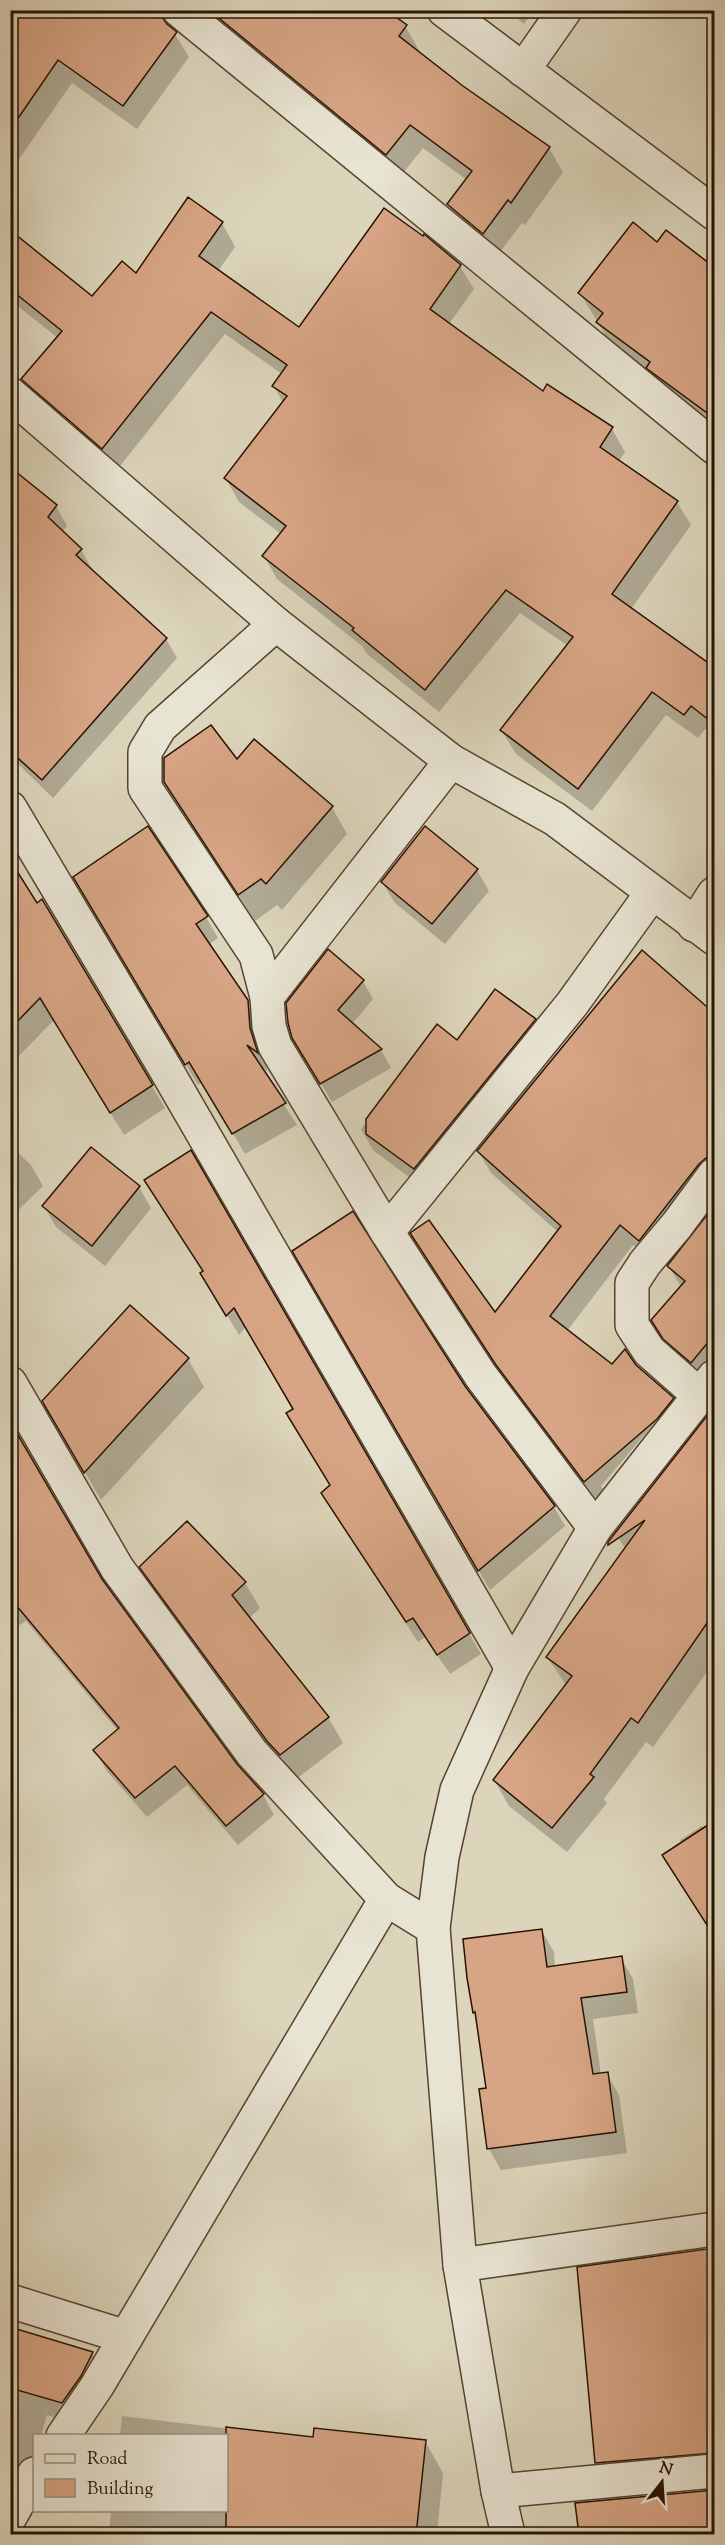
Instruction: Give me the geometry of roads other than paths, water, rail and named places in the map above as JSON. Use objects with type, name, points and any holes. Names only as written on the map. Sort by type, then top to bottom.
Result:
[{"type":"street","points":[[179,10],[714,447]]},
{"type":"street","points":[[444,10],[523,70],[710,201]]},
{"type":"street","points":[[523,70],[565,10]]},
{"type":"street","points":[[10,394],[276,624],[451,761],[555,819],[704,932],[714,894]]},
{"type":"street","points":[[276,624],[160,727],[146,752],[145,788],[256,955],[267,997],[269,1026],[275,1047],[387,1232],[481,1376],[595,1528]]},
{"type":"street","points":[[267,997],[451,761]]},
{"type":"street","points":[[10,808],[165,1068],[512,1668]]},
{"type":"street","points":[[387,1232],[572,1004],[652,893]]},
{"type":"street","points":[[508,2535],[498,2491],[460,2265],[433,1928],[442,1857],[457,1790],[512,1668],[595,1528],[707,1386],[649,1351],[632,1325],[632,1283],[714,1175]]},
{"type":"street","points":[[10,1383],[117,1568],[252,1753],[386,1899],[433,1928]]},
{"type":"street","points":[[64,2434],[97,2386],[386,1899]]},
{"type":"street","points":[[460,2265],[714,2229]]},
{"type":"street","points":[[10,2301],[126,2337]]},
{"type":"street","points":[[498,2491],[714,2471]]},
{"type":"street","points":[[10,2517],[33,2477]]}]
